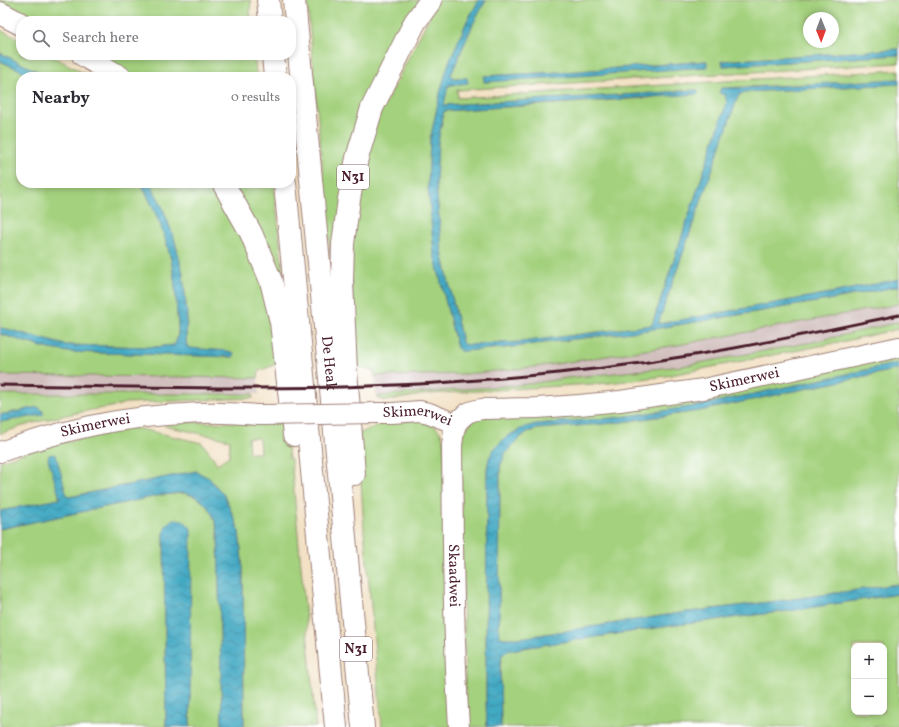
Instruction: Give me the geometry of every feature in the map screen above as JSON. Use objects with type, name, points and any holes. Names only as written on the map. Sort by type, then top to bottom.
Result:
[{"type":"highway","points":[[268,0],[270,16]]},
{"type":"highway","name":"De Heak","points":[[294,0],[296,16]]},
{"type":"highway","name":"N31","points":[[348,572],[357,520],[346,371],[342,282],[344,244],[349,199],[357,158],[372,108],[415,22],[430,0]]},
{"type":"highway","points":[[0,13],[16,21]]},
{"type":"highway","name":"De Heak","points":[[296,21],[363,727]]},
{"type":"highway","points":[[91,60],[112,72]]},
{"type":"highway","points":[[273,60],[275,72]]},
{"type":"highway","name":"N31","points":[[226,188],[251,233],[271,281],[281,322],[302,504],[322,576]]},
{"type":"highway","name":"De Heak","points":[[285,188],[336,727]]},
{"type":"street","name":"Skimerwei","points":[[0,452],[19,445],[67,432],[125,420],[185,414],[222,413],[264,415],[392,413],[420,411],[456,424],[467,412],[474,410],[537,408],[620,401],[703,389],[899,347]]},
{"type":"street","name":"Skaadwei","points":[[456,424],[452,445],[453,582],[456,684],[459,727]]},
{"type":"shaded area","points":[[899,304],[899,322],[813,342],[682,366],[567,378],[529,384],[376,396],[375,376],[466,374],[536,367],[678,345]]},
{"type":"shaded area","points":[[0,375],[258,378],[259,394],[0,394]]},
{"type":"green space","points":[[0,0],[251,0],[251,16],[21,16],[0,6]]},
{"type":"green space","points":[[307,0],[421,0],[387,62],[334,294]]},
{"type":"green space","points":[[438,0],[479,0],[467,21],[449,63],[441,89],[430,140],[428,186],[434,254],[457,348],[460,351],[504,348],[647,330],[834,299],[899,286],[899,304],[678,345],[536,367],[466,374],[375,376],[374,371],[355,366],[350,241],[375,124]]},
{"type":"green space","points":[[486,0],[899,0],[899,49],[722,61],[723,66],[899,55],[899,63],[457,90],[458,98],[899,70],[899,79],[721,88],[727,102],[652,325],[521,342],[465,345],[462,342],[442,252],[436,184],[438,142],[444,111],[648,98],[698,90],[444,105],[447,87],[467,78],[453,78],[451,75],[473,24]],"holes":[[[706,61],[484,82],[484,76],[579,71]]]},
{"type":"green space","points":[[0,30],[16,38],[16,60],[59,60],[82,72],[39,72],[0,53]]},
{"type":"green space","points":[[104,60],[255,60],[256,72],[122,72]]},
{"type":"green space","points":[[0,61],[23,72],[16,72],[16,188],[143,188],[159,221],[171,260],[178,335],[174,345],[155,347],[65,345],[0,328]]},
{"type":"green space","points":[[899,84],[899,279],[836,292],[658,324],[739,95],[745,92]]},
{"type":"green space","points":[[153,188],[218,188],[262,280],[274,340],[277,364],[259,371],[258,378],[0,375],[0,334],[45,348],[68,352],[233,357],[190,348],[187,346],[187,315],[183,274],[175,241],[162,206]]},
{"type":"green space","points":[[234,188],[275,188],[286,302]]},
{"type":"green space","points":[[899,322],[899,329],[666,376],[609,383],[429,394],[384,401],[383,399],[378,399],[378,396],[529,384],[567,378],[682,366],[813,342]]},
{"type":"green space","points":[[899,355],[899,363],[697,406],[614,418],[536,424],[489,458],[487,469],[487,727],[466,727],[460,442],[466,429],[475,418]]},
{"type":"green space","points":[[899,369],[899,584],[680,613],[520,638],[500,637],[500,467],[505,454],[515,442],[527,432],[537,429],[614,423],[699,411]]},
{"type":"green space","points":[[0,394],[253,394],[253,398],[125,403],[43,421],[0,434],[0,422],[9,420],[38,407],[0,415]]},
{"type":"green space","points":[[421,420],[436,427],[444,441],[451,727],[382,727],[364,530],[358,434],[379,425],[379,422]]},
{"type":"green space","points":[[165,423],[285,423],[289,459],[291,459],[316,727],[244,727],[243,569],[239,532],[224,495],[196,471],[69,497],[59,496],[59,499],[0,511],[0,461],[39,448],[132,427],[202,443],[217,464],[229,456],[230,440],[165,426]],"holes":[[[248,438],[259,438],[260,453],[249,453]]]},
{"type":"green space","points":[[184,493],[194,496],[207,506],[214,518],[218,532],[222,727],[190,727],[190,695],[164,534],[166,727],[0,727],[0,529],[162,495]]},
{"type":"green space","points":[[899,594],[899,727],[501,727],[500,665],[502,655],[507,651],[676,625],[795,610]]},
{"type":"water","points":[[479,0],[486,0],[473,24],[451,75],[453,78],[467,78],[468,83],[448,86],[444,105],[698,90],[698,94],[444,111],[438,142],[436,184],[442,252],[462,342],[465,345],[521,342],[652,325],[727,102],[725,95],[719,93],[721,88],[899,79],[899,84],[745,92],[739,95],[658,324],[836,292],[899,279],[899,286],[834,299],[647,330],[504,348],[460,351],[457,348],[434,254],[428,186],[430,140],[441,89],[449,62],[467,21]]},
{"type":"water","points":[[899,49],[899,55],[723,66],[722,61]]},
{"type":"water","points":[[0,53],[39,72],[23,72],[0,61]]},
{"type":"water","points":[[707,61],[707,67],[484,82],[484,76],[579,71]]},
{"type":"water","points":[[143,188],[153,188],[162,206],[175,241],[183,274],[187,315],[187,346],[190,348],[228,351],[234,353],[233,357],[68,352],[45,348],[0,334],[0,328],[7,329],[65,345],[155,347],[174,345],[178,335],[178,327],[171,260],[166,240]]},
{"type":"water","points":[[899,363],[899,369],[699,411],[614,423],[537,429],[527,432],[515,442],[505,454],[500,467],[500,637],[520,638],[680,613],[899,584],[899,594],[795,610],[676,625],[507,651],[502,655],[500,665],[501,727],[487,727],[487,469],[489,458],[494,449],[507,436],[525,427],[536,424],[614,418],[697,406]]},
{"type":"water","points":[[38,407],[43,411],[43,415],[0,422],[0,415]]},
{"type":"water","points":[[49,455],[56,455],[67,496],[69,497],[196,471],[209,478],[224,495],[239,532],[243,569],[244,727],[222,727],[218,532],[214,518],[208,507],[192,495],[176,493],[0,529],[0,511],[59,499],[48,459]]},
{"type":"water","points":[[173,519],[183,520],[191,528],[190,727],[166,727],[164,534],[166,525]]},
{"type":"railway","points":[[0,385],[184,388],[307,388],[491,379],[542,375],[669,359],[720,351],[899,315]]}]
